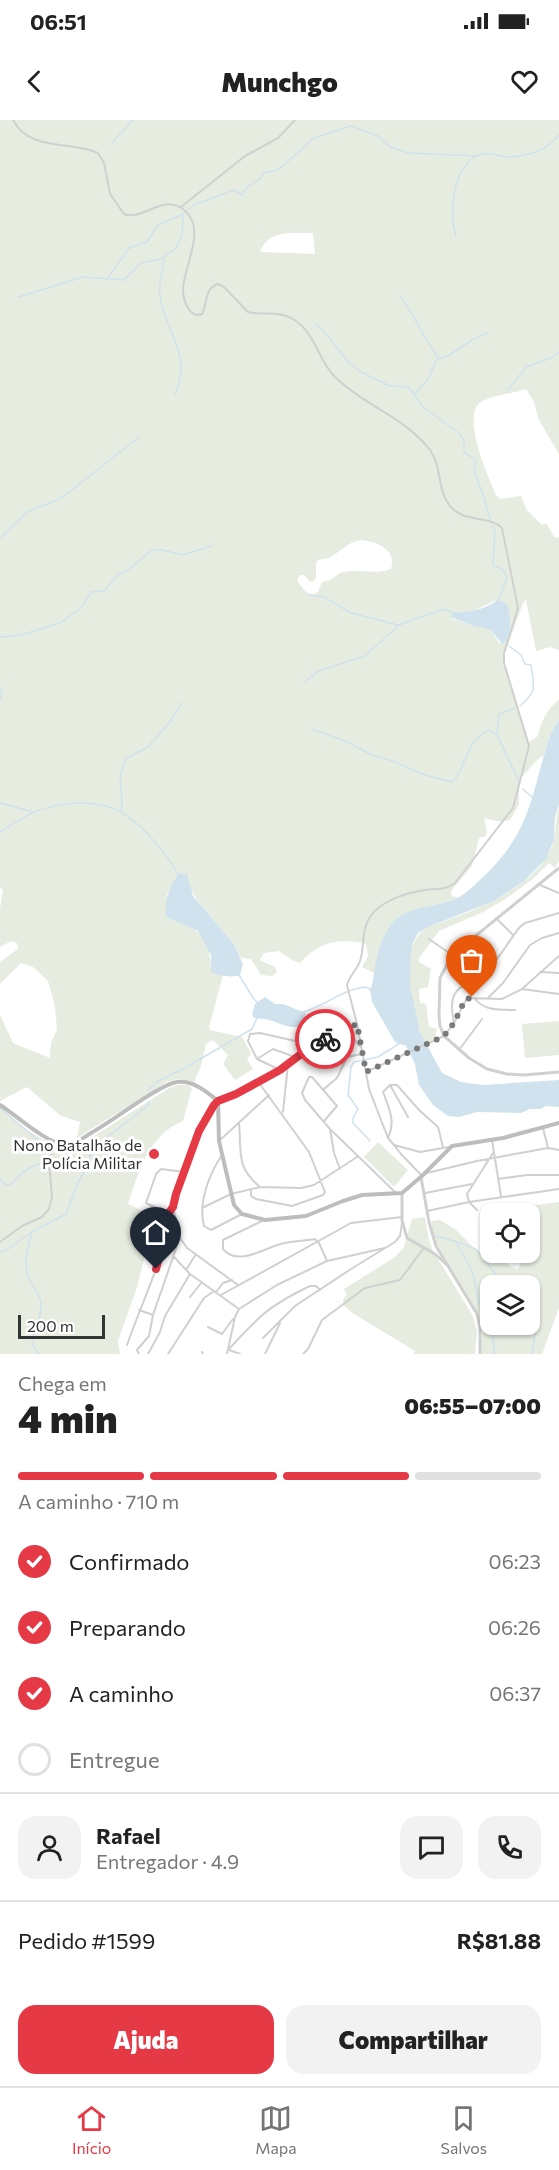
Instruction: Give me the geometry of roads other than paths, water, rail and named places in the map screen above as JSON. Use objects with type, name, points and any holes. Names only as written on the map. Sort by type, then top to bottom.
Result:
[{"type":"main road","points":[[0,1105],[55,1142],[75,1143],[163,1088],[177,1082],[192,1084],[218,1101],[221,1156],[234,1205],[242,1214],[265,1220],[306,1216],[363,1195],[402,1193],[423,1176],[452,1146],[492,1140],[559,1124]]},
{"type":"street","points":[[13,120],[20,131],[31,139],[98,153],[104,163],[110,194],[124,214],[132,216],[164,205],[181,208],[190,219],[195,231],[183,291],[192,314],[196,316],[202,314],[208,291],[212,286],[218,284],[225,287],[249,312],[281,313],[300,323],[308,330],[334,377],[406,429],[429,449],[437,463],[443,496],[451,507],[461,515],[496,523],[502,528],[518,608],[504,653],[504,663],[529,746],[513,808],[467,870],[452,885],[404,895],[384,903],[376,910],[365,927],[360,961],[347,986],[357,1024],[369,1089],[388,1138],[423,1176],[427,1211],[436,1246],[477,1314],[480,1328],[480,1354]]},
{"type":"street","points":[[181,208],[245,156],[278,138],[295,120]]},
{"type":"street","points":[[559,868],[452,955],[443,970],[439,984],[439,1021],[444,1036],[478,1064],[507,1074],[559,1072]]},
{"type":"street","points":[[540,885],[559,893]]},
{"type":"street","points":[[454,1023],[452,1005],[454,997],[462,986],[489,968],[513,935],[525,923],[559,913]]},
{"type":"street","points":[[496,918],[513,935]]},
{"type":"street","points":[[488,999],[503,983],[530,945],[542,938],[559,933]]},
{"type":"street","points":[[429,939],[452,955],[474,978]]},
{"type":"street","points":[[366,1072],[444,1036],[454,1023],[465,1000],[472,997],[501,999],[522,989],[559,957]]},
{"type":"street","points":[[540,972],[558,973]]},
{"type":"street","points":[[522,989],[559,994]]},
{"type":"street","points":[[472,997],[486,1008],[515,1010]]},
{"type":"street","points":[[459,1050],[482,1019]]},
{"type":"street","points":[[127,1346],[159,1260],[163,1230],[168,1214],[173,1207],[199,1131],[218,1101],[259,1083],[313,1045],[357,1024]]},
{"type":"street","points":[[347,1029],[360,1049]]},
{"type":"street","points":[[280,1070],[258,1059],[248,1041],[250,1034],[256,1032],[313,1045]]},
{"type":"street","points":[[258,1059],[271,1049],[297,1057]]},
{"type":"street","points":[[333,1052],[347,1058],[363,1058]]},
{"type":"street","points":[[324,1089],[336,1078],[347,1058]]},
{"type":"street","points":[[282,1113],[288,1064]]},
{"type":"street","points":[[324,1121],[337,1107],[324,1089],[310,1077],[306,1080],[302,1093],[304,1100],[330,1128],[396,1194]]},
{"type":"street","points":[[251,1190],[251,1196],[256,1199],[292,1206],[323,1195],[325,1192],[309,1152],[259,1083]]},
{"type":"street","points":[[388,1138],[391,1133],[392,1114],[383,1092],[390,1085],[397,1085],[438,1127],[444,1148]]},
{"type":"street","points":[[390,1085],[408,1117]]},
{"type":"street","points":[[219,1141],[269,1095]]},
{"type":"street","points":[[239,1123],[242,1167],[250,1179],[260,1187]]},
{"type":"street","points":[[330,1128],[334,1153],[340,1169]]},
{"type":"street","points":[[543,1128],[548,1148]]},
{"type":"street","points":[[492,1140],[501,1197]]},
{"type":"street","points":[[0,1242],[22,1226],[45,1215],[49,1209],[52,1190],[49,1166],[55,1142]]},
{"type":"street","points":[[394,1145],[420,1152],[452,1146]]},
{"type":"street","points":[[423,1176],[548,1148],[559,1150]]},
{"type":"street","points":[[477,1210],[469,1202],[467,1194],[493,1153]]},
{"type":"street","points":[[221,1156],[204,1197],[202,1208],[204,1226],[208,1230],[242,1214]]},
{"type":"street","points":[[202,1208],[231,1194],[260,1187],[306,1187],[321,1181],[358,1156]]},
{"type":"street","points":[[168,1214],[146,1203],[156,1174],[161,1169],[184,1172]]},
{"type":"street","points":[[498,1179],[533,1174],[559,1175]]},
{"type":"street","points":[[425,1193],[472,1184]]},
{"type":"street","points":[[427,1211],[469,1202],[559,1189]]},
{"type":"street","points":[[263,1338],[295,1306],[395,1242],[400,1236],[402,1193]]},
{"type":"street","points":[[173,1207],[180,1237],[187,1248],[238,1285]]},
{"type":"street","points":[[221,1295],[356,1222],[402,1218]]},
{"type":"street","points":[[402,1218],[407,1238],[438,1257],[450,1268]]},
{"type":"street","points":[[265,1220],[223,1240],[222,1246],[226,1252],[238,1257],[283,1243],[315,1239],[327,1261]]},
{"type":"street","points":[[139,1354],[137,1350],[149,1336],[153,1315],[180,1237]]},
{"type":"street","points":[[208,1327],[223,1334],[239,1309],[287,1280],[327,1261],[385,1248]]},
{"type":"street","points":[[303,1354],[308,1349],[322,1320],[365,1288],[400,1280],[423,1249]]},
{"type":"street","points":[[186,1270],[196,1254]]},
{"type":"street","points":[[174,1257],[190,1274],[239,1309]]},
{"type":"street","points":[[148,1354],[160,1332],[165,1316],[190,1274]]},
{"type":"street","points":[[168,1354],[204,1298],[215,1292],[223,1283],[232,1280]]},
{"type":"street","points":[[190,1298],[202,1282]]},
{"type":"street","points":[[229,1351],[269,1307],[310,1286],[316,1286],[320,1290]]},
{"type":"street","points":[[139,1310],[153,1315]]},
{"type":"street","points":[[229,1351],[235,1317]]},
{"type":"street","points":[[265,1354],[279,1323]]},
{"type":"street","points":[[229,1351],[240,1354]]},
{"type":"water","points":[[498,600],[507,604],[510,620],[510,631],[502,644],[491,630],[450,617],[453,613],[471,611]]},
{"type":"water","points":[[559,720],[559,804],[555,817],[554,840],[546,859],[524,881],[494,901],[418,933],[411,953],[410,985],[420,1032],[442,1073],[461,1082],[483,1085],[559,1080],[559,1107],[546,1106],[521,1113],[477,1112],[459,1117],[448,1116],[433,1105],[419,1085],[415,1064],[406,1046],[395,1042],[372,1002],[370,990],[378,953],[389,927],[400,916],[461,896],[501,858],[522,825],[551,733]]},
{"type":"water","points":[[180,873],[187,874],[193,896],[234,944],[243,964],[240,975],[226,976],[211,972],[211,955],[198,931],[166,917],[168,894]]},
{"type":"water","points":[[265,997],[275,1004],[283,1004],[306,1013],[304,1020],[300,1025],[292,1027],[267,1019],[254,1018],[252,1014],[255,1004]]},
{"type":"waterway","points":[[112,143],[133,120]]},
{"type":"waterway","points":[[108,278],[129,248],[147,242],[158,225],[183,214],[194,205],[234,190],[242,195],[247,187],[260,179],[264,173],[275,171],[283,166],[314,138],[351,126],[378,136],[389,146],[408,153],[477,156],[488,154],[523,156],[544,148],[559,135]]},
{"type":"waterway","points":[[456,237],[453,216],[454,194],[461,173],[474,157]]},
{"type":"waterway","points":[[18,297],[83,277],[124,280],[141,263],[161,259],[176,248],[182,236],[183,215]]},
{"type":"waterway","points":[[164,258],[160,296],[181,367],[180,380],[175,394]]},
{"type":"waterway","points":[[401,297],[438,357]]},
{"type":"waterway","points":[[315,324],[323,330],[349,363],[361,372],[390,386],[406,387],[411,390],[423,407],[459,433],[464,441],[464,452],[476,460],[474,471],[490,519]]},
{"type":"waterway","points":[[416,393],[429,378],[436,360],[487,333]]},
{"type":"waterway","points":[[508,390],[526,367],[551,358],[559,352]]},
{"type":"waterway","points":[[0,538],[27,512],[68,493],[139,437]]},
{"type":"waterway","points":[[491,523],[495,531],[493,565],[503,570],[507,577],[499,600]]},
{"type":"waterway","points":[[0,637],[21,635],[60,623],[81,608],[91,592],[104,591],[119,574],[127,571],[152,550],[163,550],[182,555],[212,546]]},
{"type":"waterway","points":[[309,595],[324,597],[351,613],[398,625]]},
{"type":"waterway","points":[[305,682],[318,671],[365,656],[399,625],[443,609],[455,613]]},
{"type":"waterway","points":[[509,646],[521,655],[525,664],[531,665],[532,692],[520,706]]},
{"type":"waterway","points":[[0,687],[2,692],[0,700]]},
{"type":"waterway","points":[[121,811],[120,778],[125,759],[148,747],[170,722],[182,703]]},
{"type":"waterway","points":[[515,708],[499,714],[497,735],[519,781]]},
{"type":"waterway","points":[[312,729],[347,742],[374,756],[393,761],[425,775],[452,782],[476,739],[488,730],[497,735]]},
{"type":"waterway","points":[[523,789],[533,798]]},
{"type":"waterway","points":[[0,803],[33,812]]},
{"type":"waterway","points":[[0,832],[32,813],[53,806],[77,803],[100,805],[121,812],[146,832],[179,876]]},
{"type":"waterway","points":[[239,975],[258,1003]]},
{"type":"waterway","points":[[303,1012],[358,988],[370,989]]},
{"type":"waterway","points":[[148,1090],[158,1081],[252,1029],[257,1018]]},
{"type":"waterway","points":[[370,1141],[353,1123],[358,1109],[348,1095],[351,1067],[354,1062],[378,1057],[400,1043]]},
{"type":"waterway","points":[[0,1252],[66,1214],[78,1182],[88,1166],[93,1148],[146,1107],[149,1102]]},
{"type":"waterway","points":[[0,1108],[39,1141],[47,1161]]},
{"type":"waterway","points":[[0,1179],[5,1185],[10,1185],[27,1169],[47,1161]]},
{"type":"waterway","points":[[51,1161],[71,1165],[83,1171]]},
{"type":"waterway","points":[[32,1232],[26,1264],[28,1276],[41,1303],[32,1344],[39,1354]]},
{"type":"waterway","points":[[436,1236],[477,1250],[496,1275]]},
{"type":"waterway","points":[[457,1243],[473,1273],[480,1304]]},
{"type":"waterway","points":[[492,1335],[495,1354]]},
{"type":"waterway","points":[[532,1354],[535,1335]]},
{"type":"place","name":"Nono Batalhão de Polícia Militar","points":[[154,1154]]}]
